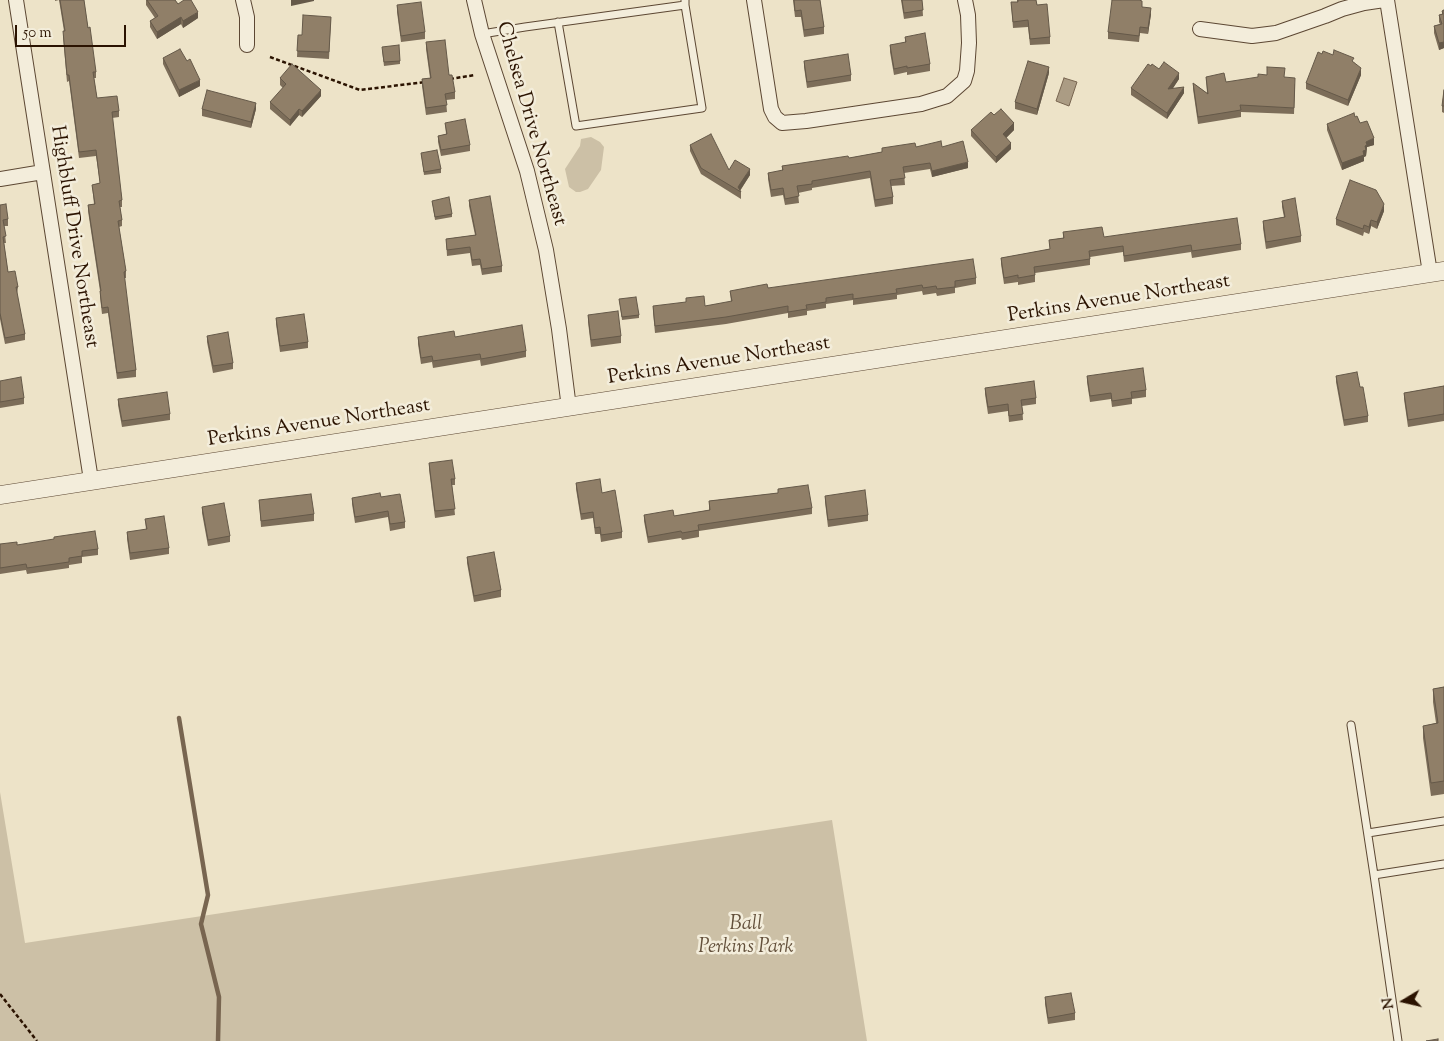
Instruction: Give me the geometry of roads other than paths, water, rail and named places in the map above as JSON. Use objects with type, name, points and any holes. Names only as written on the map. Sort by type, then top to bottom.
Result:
[{"type":"street","name":"Highbluff Drive Northeast","points":[[16,0],[91,480]]},
{"type":"street","points":[[243,0],[247,17],[247,45]]},
{"type":"street","name":"Chelsea Drive Northeast","points":[[474,0],[482,34],[527,171],[546,250],[560,329],[569,408]]},
{"type":"street","points":[[754,0],[771,109],[775,117],[782,123],[921,104],[947,96],[964,81],[967,71],[969,43],[968,15],[965,0]]},
{"type":"street","points":[[1200,28],[1252,36],[1276,33],[1342,9],[1384,0]]},
{"type":"street","points":[[1387,0],[1437,272]]},
{"type":"street","points":[[0,179],[43,172]]},
{"type":"street","name":"Perkins Avenue Northeast","points":[[0,495],[1437,272]]},
{"type":"lane","points":[[482,34],[558,22],[685,2],[702,108],[576,126],[558,22]]},
{"type":"lane","points":[[1351,725],[1398,1041]]},
{"type":"lane","points":[[1368,833],[1444,821]]},
{"type":"lane","points":[[1374,876],[1444,864]]},
{"type":"waterway","points":[[179,718],[208,895],[201,924],[219,997],[218,1041]]},
{"type":"park label","name":"Ball Perkins Park","points":[[746,938]]}]
